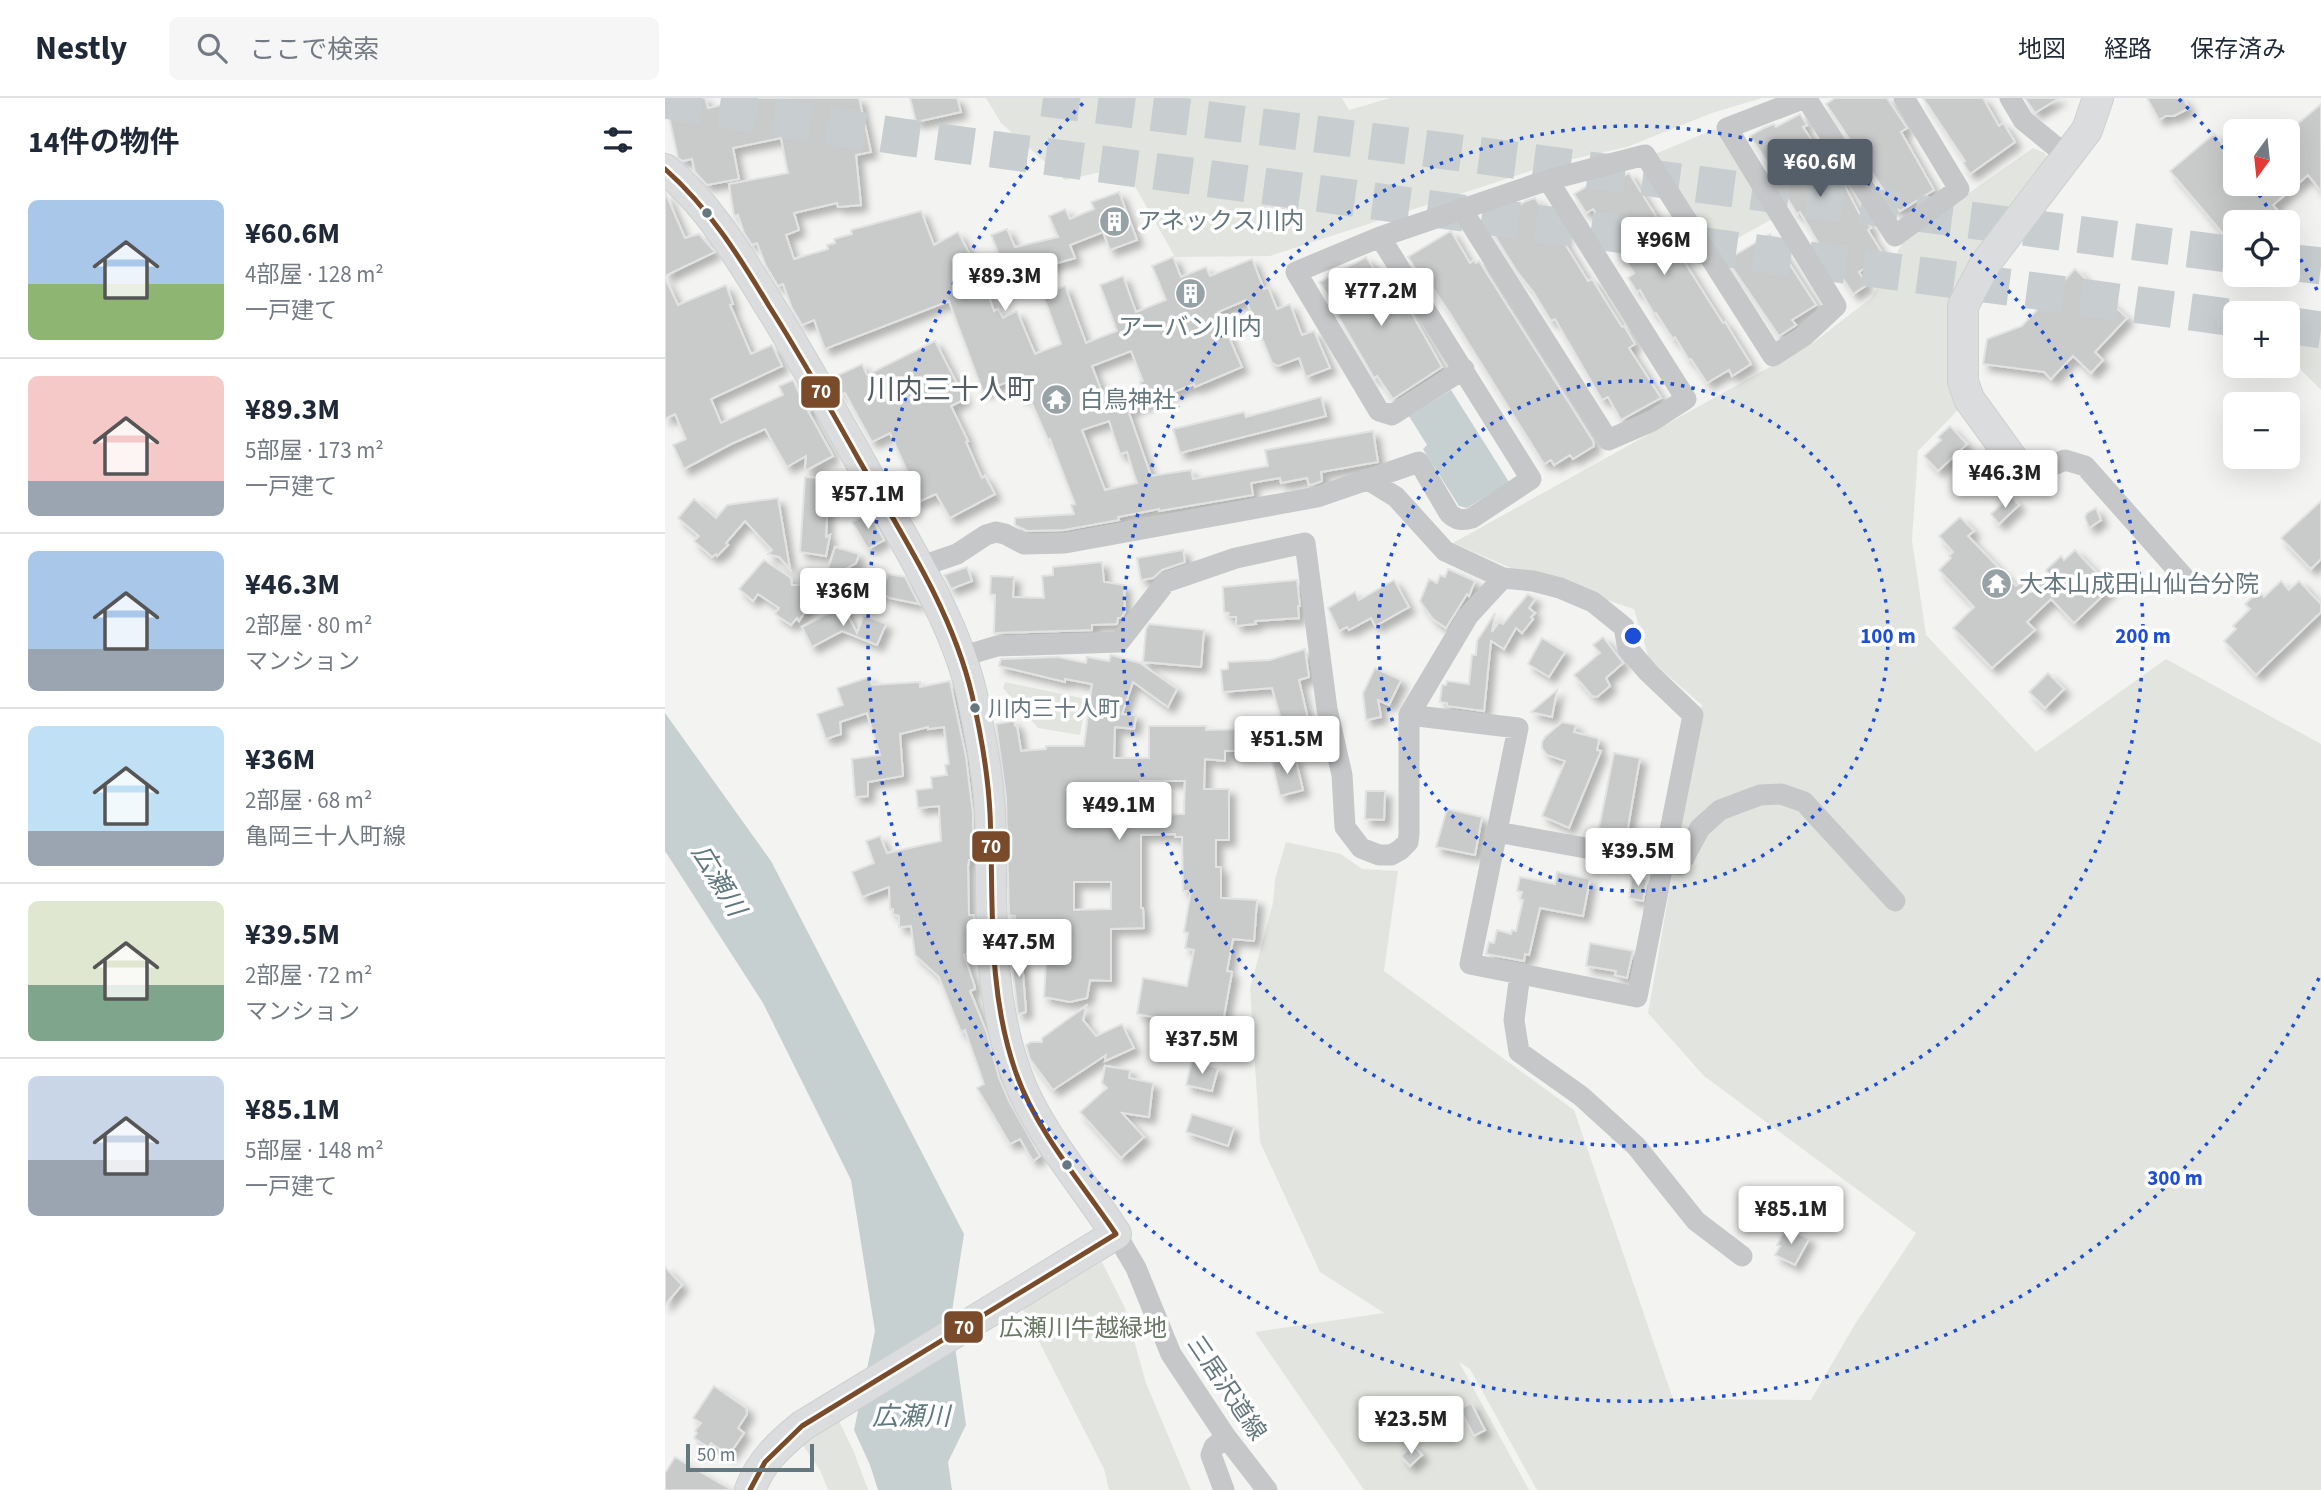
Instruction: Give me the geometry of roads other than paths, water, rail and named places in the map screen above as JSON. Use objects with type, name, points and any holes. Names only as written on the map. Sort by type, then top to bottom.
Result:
[{"type":"street","points":[[1464,369],[1392,415],[1379,411],[1296,272],[1380,237],[1461,208],[1548,180],[1645,155],[1773,356],[1804,336],[1836,306],[1727,128],[1805,98],[1895,236],[1959,188],[1904,98]]},
{"type":"street","points":[[2010,98],[2023,120],[2067,156]]},
{"type":"street","points":[[2098,98],[2087,130],[1985,264],[1963,306],[1963,381],[1969,400],[2025,477],[2065,460],[2085,466],[2189,583]]},
{"type":"street","points":[[665,169],[707,210],[741,259],[806,365],[919,567],[960,657],[972,695],[988,785],[991,933],[995,989],[1003,1028],[1016,1074],[1037,1121],[1105,1240],[802,1426],[765,1461],[755,1475],[750,1490]]},
{"type":"street","points":[[1461,208],[1608,440],[1652,421],[1686,399],[1548,180]]},
{"type":"street","points":[[919,567],[957,554],[986,535],[996,532],[1024,544],[1065,543],[1317,497],[1419,462],[1454,519],[1472,518],[1531,479],[1380,237]]},
{"type":"street","points":[[1367,479],[1396,497],[1445,551],[1503,578],[1533,581],[1560,588],[1593,602],[1624,627],[1628,649],[1693,715],[1637,997],[1470,964],[1518,728],[1409,715]]},
{"type":"street","points":[[960,657],[997,646],[1119,642],[1166,582],[1236,558],[1304,542],[1327,709],[1342,775],[1345,827],[1353,840],[1368,853],[1391,855],[1401,850],[1408,842],[1409,715],[1468,616],[1503,578]]},
{"type":"street","points":[[1497,832],[1680,865],[1700,828],[1720,810],[1760,795],[1781,794],[1804,802],[1895,901]]},
{"type":"street","points":[[1520,974],[1514,1020],[1519,1052],[1581,1096],[1636,1146],[1696,1221],[1742,1256]]},
{"type":"street","name":"三居沢道線","points":[[1105,1240],[1137,1271],[1171,1354],[1226,1437],[1267,1490]]},
{"type":"street","points":[[1224,1490],[1211,1455],[1214,1447],[1226,1437]]},
{"type":"water","points":[[1451,390],[1509,482],[1467,508],[1459,506],[1423,449],[1427,445],[1409,416]]},
{"type":"water","name":"広瀬川","points":[[665,713],[771,861],[964,1234],[951,1318],[966,1425],[948,1462],[952,1490],[878,1490],[854,1430],[875,1331],[851,1180],[763,1003],[665,851]]},
{"type":"tunnel","points":[[1043,98],[2223,253]]},
{"type":"tunnel","points":[[665,100],[903,137],[2223,316]]},
{"type":"tunnel","points":[[2300,264],[2321,266]]},
{"type":"tunnel","points":[[2300,327],[2321,330]]},
{"type":"place","name":"アネックス川内","points":[[1114,221]]},
{"type":"place","name":"アーバン川内","points":[[1190,293]]},
{"type":"place","name":"白鳥神社","points":[[1057,400]]},
{"type":"place","name":"大本山成田山仙台分院","points":[[1996,584]]},
{"type":"place","name":"川内三十人町","points":[[975,708]]},
{"type":"district","name":"川内三十人町","points":[[951,389]]},
{"type":"park label","name":"広瀬川牛越緑地","points":[[1083,1328]]}]
